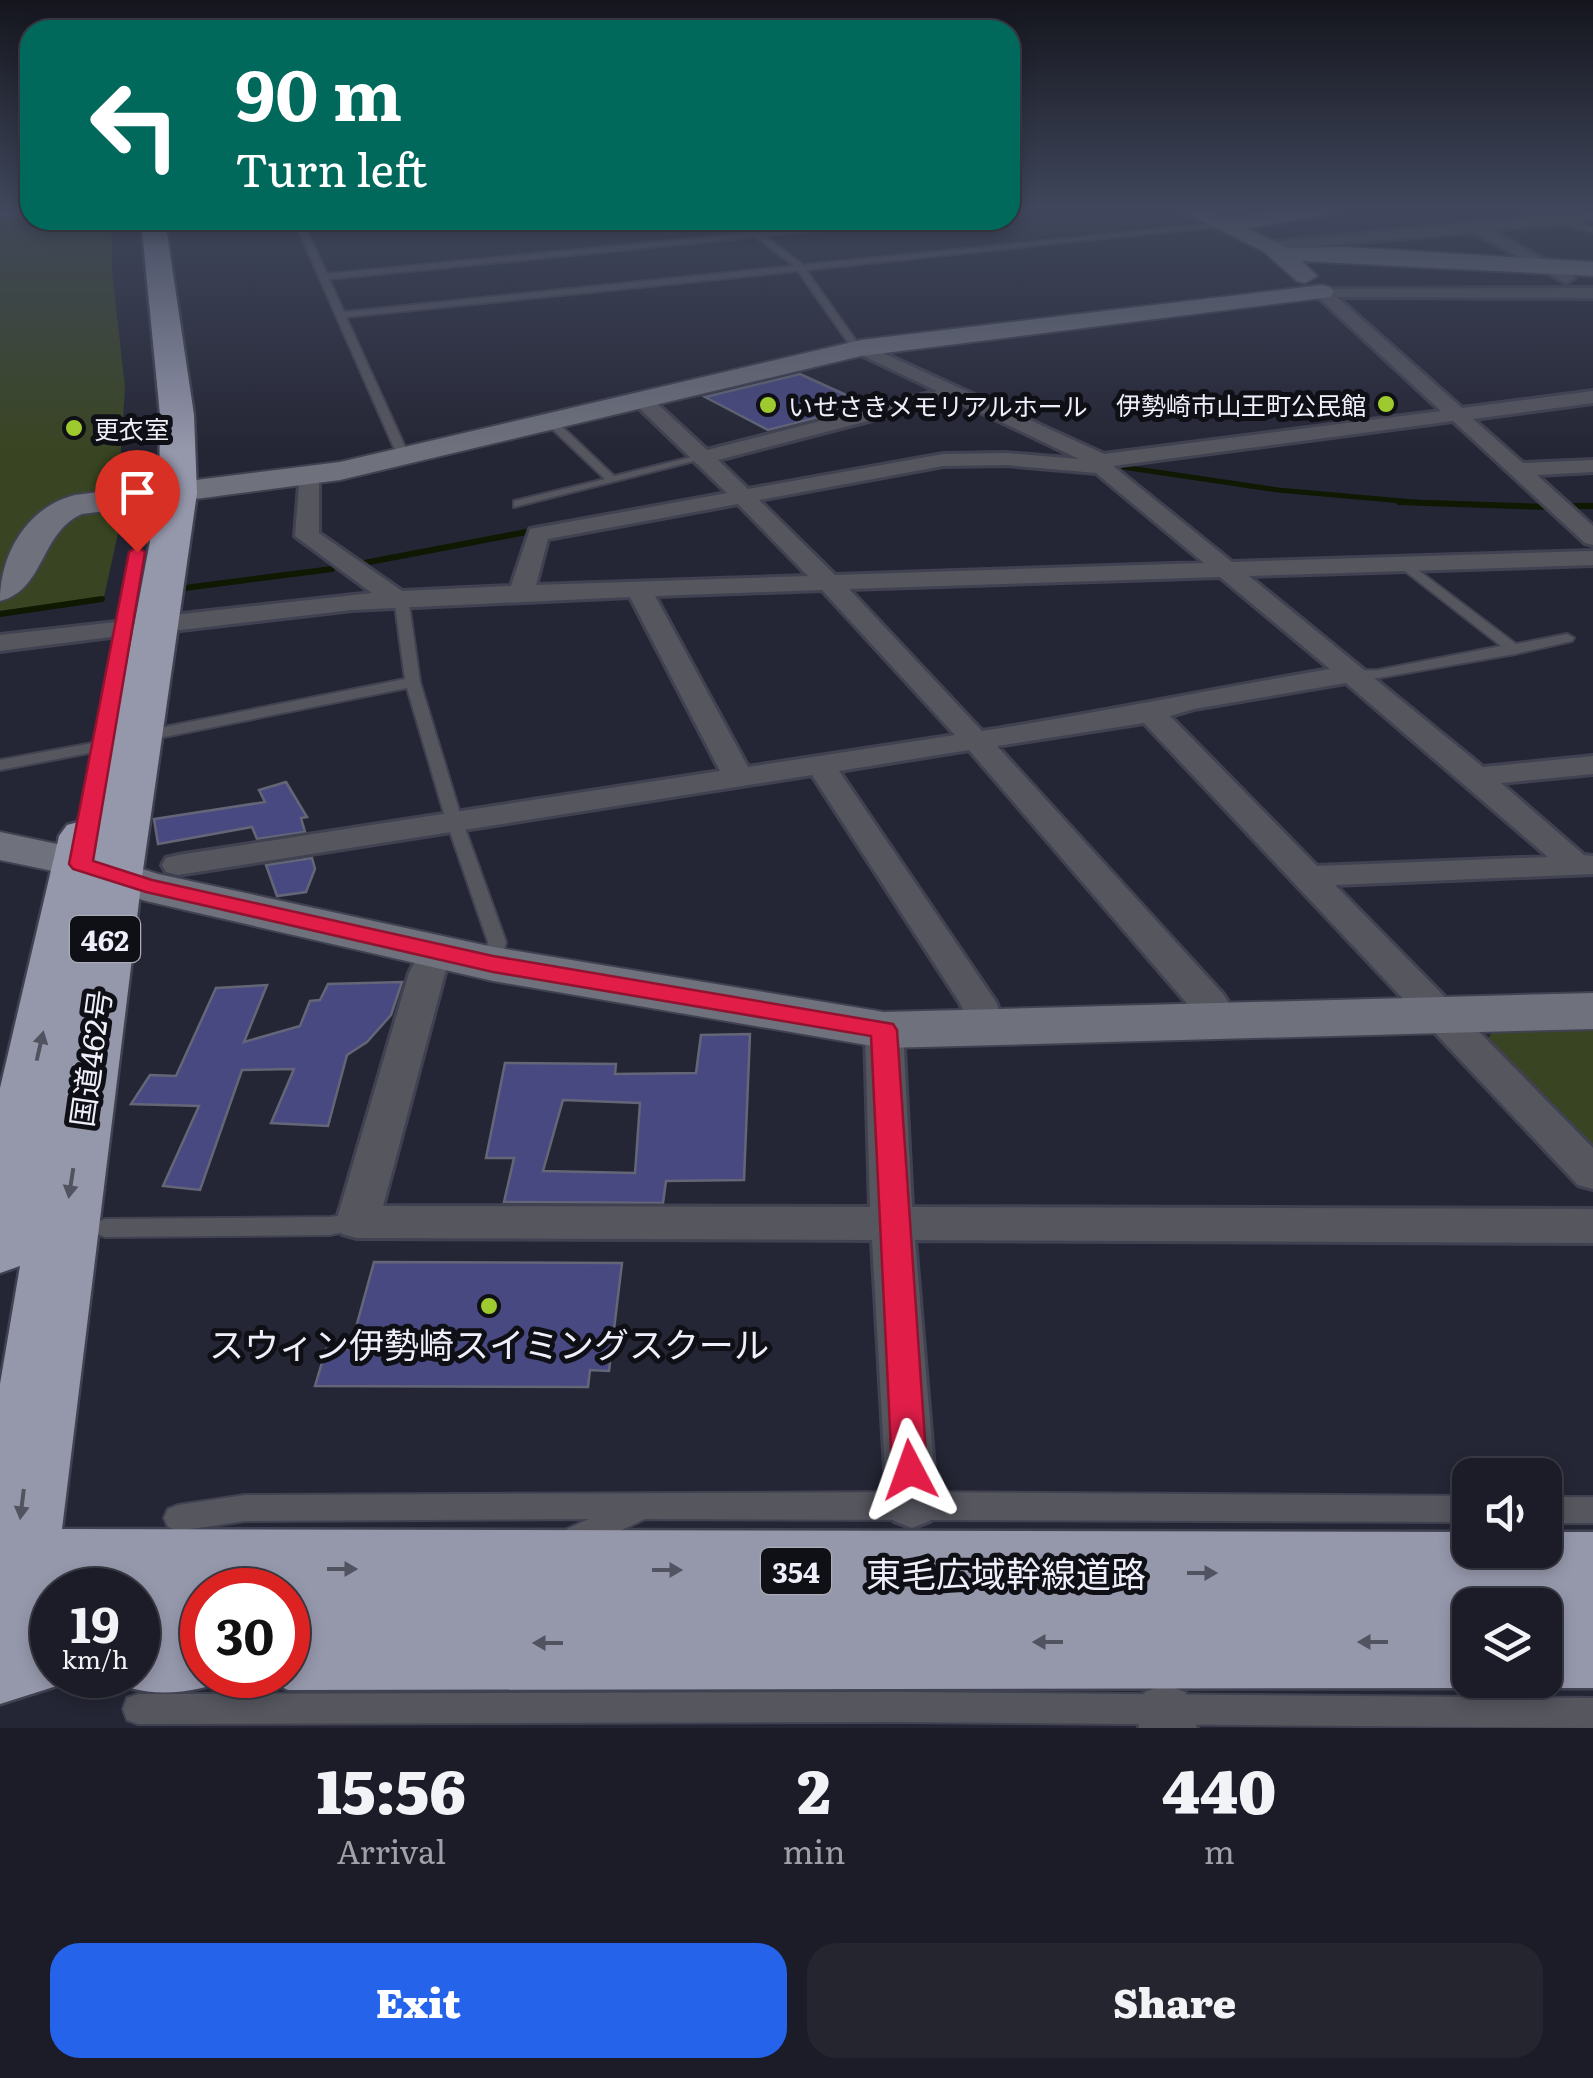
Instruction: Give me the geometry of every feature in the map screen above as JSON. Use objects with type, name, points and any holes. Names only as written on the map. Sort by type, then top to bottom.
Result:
[{"type":"highway","name":"国道462号","points":[[139,290],[152,431],[163,494]]},
{"type":"highway","name":"国道462号","points":[[11,1623],[97,871],[178,415],[162,290]]},
{"type":"highway","name":"国道462号","points":[[0,1244],[10,1141],[97,871]]},
{"type":"highway","name":"東毛広域幹線道路","points":[[11,1623],[508,1570],[1593,1575]]},
{"type":"highway","points":[[1562,1642],[1593,1642]]},
{"type":"highway","points":[[310,1645],[820,1664],[1452,1643]]},
{"type":"street","points":[[1319,290],[1593,538]]},
{"type":"street","points":[[0,590],[25,567],[40,524],[75,505],[308,477],[408,457],[860,348],[1322,292],[1593,292]]},
{"type":"street","points":[[860,348],[1101,464],[1224,571],[1585,865]]},
{"type":"street","points":[[704,457],[956,392]]},
{"type":"street","points":[[521,593],[538,534],[746,495],[943,460],[1101,464],[1593,397]]},
{"type":"street","points":[[642,400],[746,495],[832,584],[1210,1002],[1222,1020]]},
{"type":"street","points":[[1519,470],[1593,466]]},
{"type":"street","points":[[308,477],[307,536],[396,599]]},
{"type":"street","points":[[0,643],[396,599],[1593,558]]},
{"type":"street","points":[[639,590],[739,778]]},
{"type":"street","points":[[178,865],[1150,713],[1190,701],[1350,674]]},
{"type":"street","points":[[1150,713],[1593,1174]]},
{"type":"street","points":[[1476,777],[1593,765]]},
{"type":"street","points":[[821,766],[978,1002],[987,1028]]},
{"type":"street","points":[[0,846],[493,964],[884,1030],[1593,1011]]},
{"type":"street","points":[[1308,876],[1585,865]]},
{"type":"street","points":[[437,951],[427,973],[357,1222],[1593,1226]]},
{"type":"street","points":[[884,1030],[892,1224],[912,1505]]},
{"type":"lane","points":[[330,290],[401,450],[408,457]]},
{"type":"lane","points":[[341,316],[588,290]]},
{"type":"lane","points":[[816,290],[860,348]]},
{"type":"lane","points":[[552,422],[608,476]]},
{"type":"lane","points":[[518,504],[704,457]]},
{"type":"lane","points":[[1406,565],[1515,650]]},
{"type":"lane","points":[[396,599],[402,604],[414,682],[454,820],[497,942],[493,964]]},
{"type":"lane","points":[[1350,674],[1378,674],[1568,638]]},
{"type":"lane","points":[[0,765],[414,682]]},
{"type":"lane","points":[[105,1228],[330,1226],[357,1222]]},
{"type":"lane","points":[[178,1518],[244,1508],[912,1505],[1452,1509]]},
{"type":"lane","points":[[508,1570],[642,1508]]},
{"type":"lane","points":[[1562,1510],[1593,1510]]},
{"type":"lane","points":[[820,1664],[900,1707]]},
{"type":"lane","points":[[160,1678],[1166,1720],[1593,1712]]},
{"type":"green space","points":[[0,290],[114,290],[125,387],[119,480],[104,491],[61,499],[43,510],[0,580]]},
{"type":"green space","points":[[124,506],[104,597],[0,611],[0,600],[32,572],[71,511]]},
{"type":"green space","points":[[1593,1028],[1593,1152],[1485,1043],[1493,1031]]},
{"type":"building","name":"いせさきメモリアルホール","points":[[800,374],[868,405],[768,430],[705,397]]},
{"type":"building","points":[[286,782],[307,817],[301,818],[305,832],[257,839],[252,827],[158,844],[154,819],[265,802],[259,790]]},
{"type":"building","points":[[312,858],[315,869],[306,892],[277,896],[266,865]]},
{"type":"building","points":[[402,982],[391,1015],[367,1042],[347,1055],[328,1126],[271,1123],[294,1069],[242,1070],[200,1190],[163,1186],[199,1106],[131,1104],[150,1075],[176,1076],[216,988],[267,985],[244,1042],[300,1026],[310,1001],[320,1000],[328,984]]},
{"type":"building","points":[[750,1034],[744,1180],[666,1181],[663,1203],[504,1202],[514,1158],[486,1158],[505,1063],[616,1064],[615,1074],[696,1073],[701,1035]],"holes":[[[563,1100],[640,1103],[635,1173],[543,1171]]]},
{"type":"building","name":"スウィン伊勢崎スイミングスクール","points":[[374,1262],[622,1263],[609,1371],[590,1370],[588,1387],[315,1386],[326,1349],[350,1349]]},
{"type":"waterway","points":[[756,488],[933,456]]},
{"type":"waterway","points":[[1116,466],[1278,490],[1422,503]]},
{"type":"waterway","points":[[1399,502],[1422,503]]},
{"type":"waterway","points":[[1422,503],[1549,507]]},
{"type":"waterway","points":[[1422,503],[1436,504]]},
{"type":"waterway","points":[[1571,506],[1593,506]]},
{"type":"waterway","points":[[364,563],[537,530]]},
{"type":"waterway","points":[[185,588],[332,569]]},
{"type":"waterway","points":[[0,614],[102,599]]},
{"type":"place","name":"伊勢崎市山王町公民館","points":[[1386,404]]},
{"type":"place","name":"いせさきメモリアルホール","points":[[768,405]]},
{"type":"place","name":"更衣室","points":[[74,428]]},
{"type":"place","name":"スウィン伊勢崎スイミングスクール","points":[[489,1306]]},
{"type":"route","points":[[137,552],[81,864],[146,886],[493,964],[884,1030],[892,1224],[910,1470]]}]
